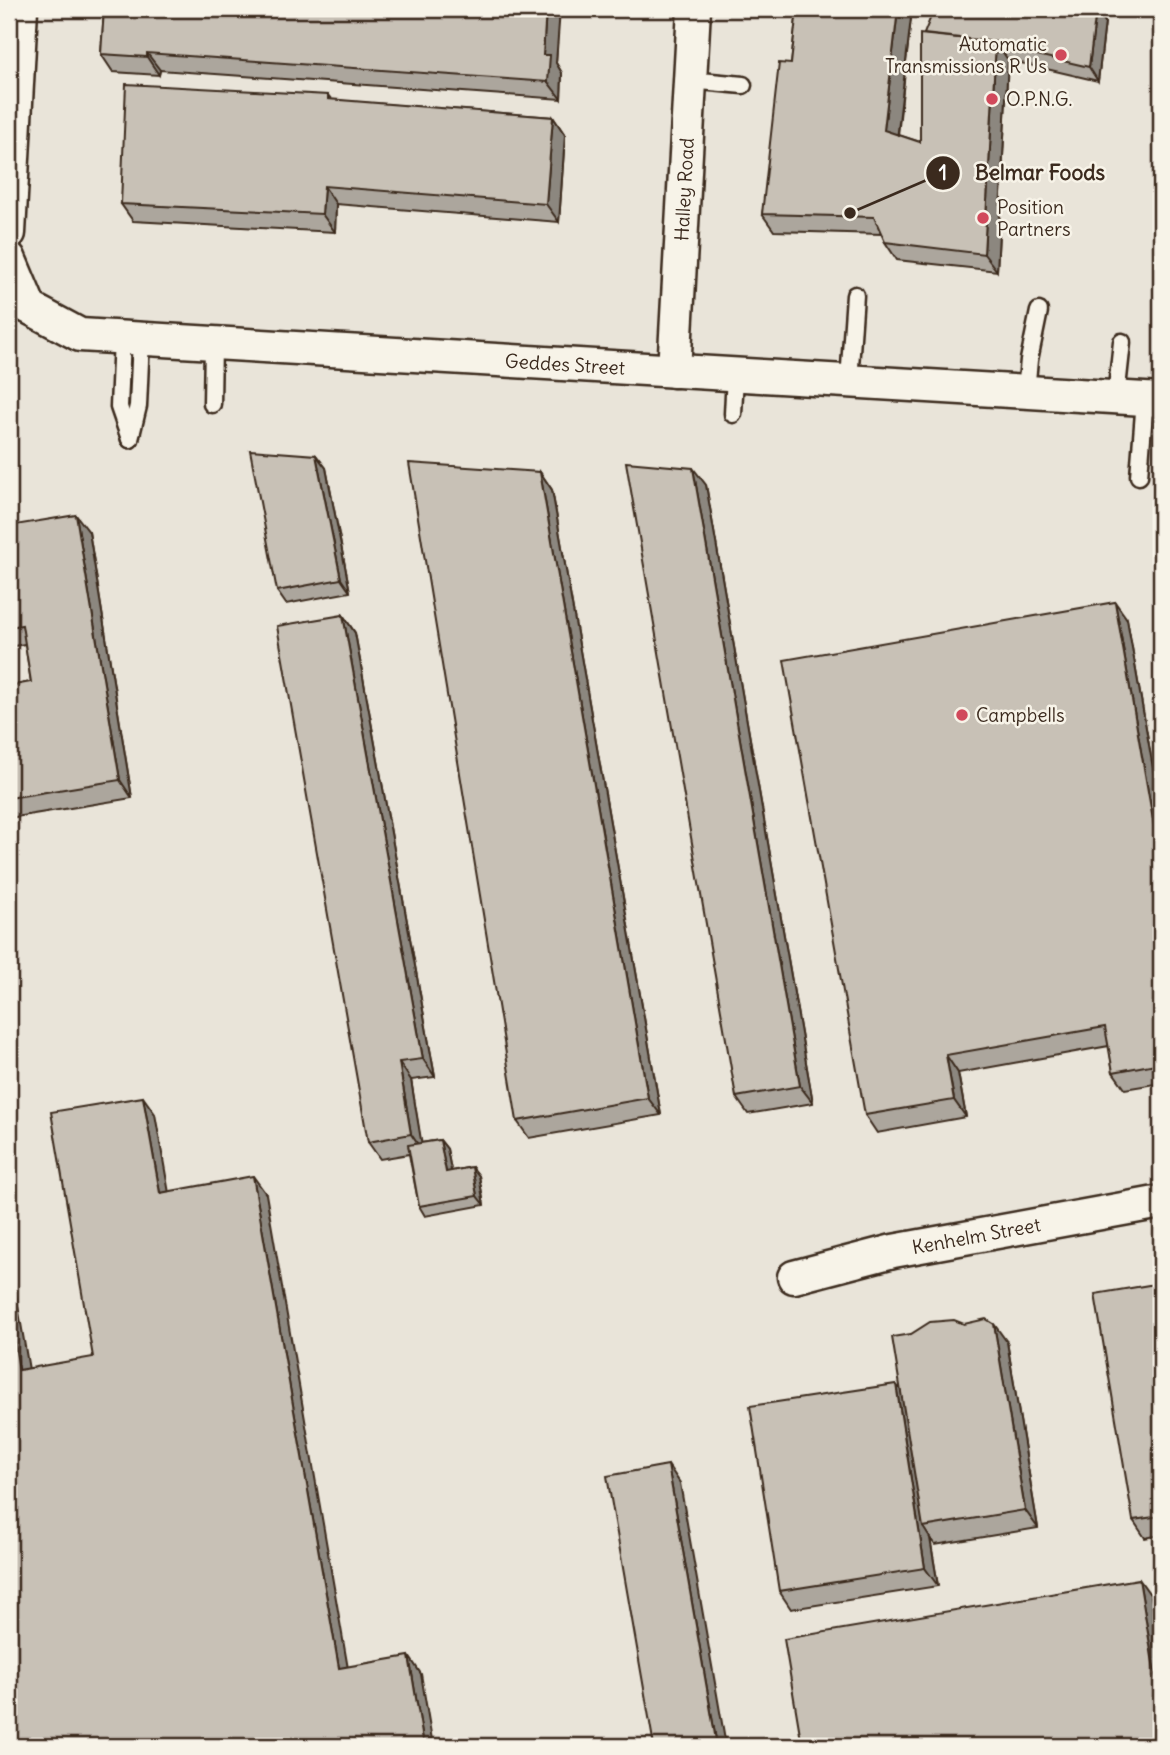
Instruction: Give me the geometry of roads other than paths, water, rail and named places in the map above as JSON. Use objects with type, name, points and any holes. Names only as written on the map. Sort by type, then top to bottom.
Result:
[{"type":"street","points":[[9,233],[20,9]]},
{"type":"street","name":"Halley Road","points":[[674,371],[694,9]]},
{"type":"street","name":"Geddes Street","points":[[9,258],[30,308],[80,335],[1141,398]]},
{"type":"street","name":"Kenhelm Street","points":[[794,1277],[893,1251],[1161,1202]]},
{"type":"lane","points":[[690,80],[743,85]]},
{"type":"lane","points":[[849,381],[855,295]]},
{"type":"lane","points":[[1026,391],[1039,311]]},
{"type":"lane","points":[[132,338],[138,406],[130,439],[120,407],[132,338]]},
{"type":"lane","points":[[1122,342],[1141,398],[1139,476]]},
{"type":"lane","points":[[212,404],[213,343]]},
{"type":"lane","points":[[733,414],[735,374]]},
{"type":"place","name":"Automatic Transmissions R Us","points":[[1061,55]]},
{"type":"place","name":"O.P.N.G.","points":[[992,99]]},
{"type":"place","name":"Belmar Foods","points":[[850,213]]},
{"type":"place","name":"Position Partners","points":[[983,218]]},
{"type":"place","name":"Campbells","points":[[962,715]]}]
